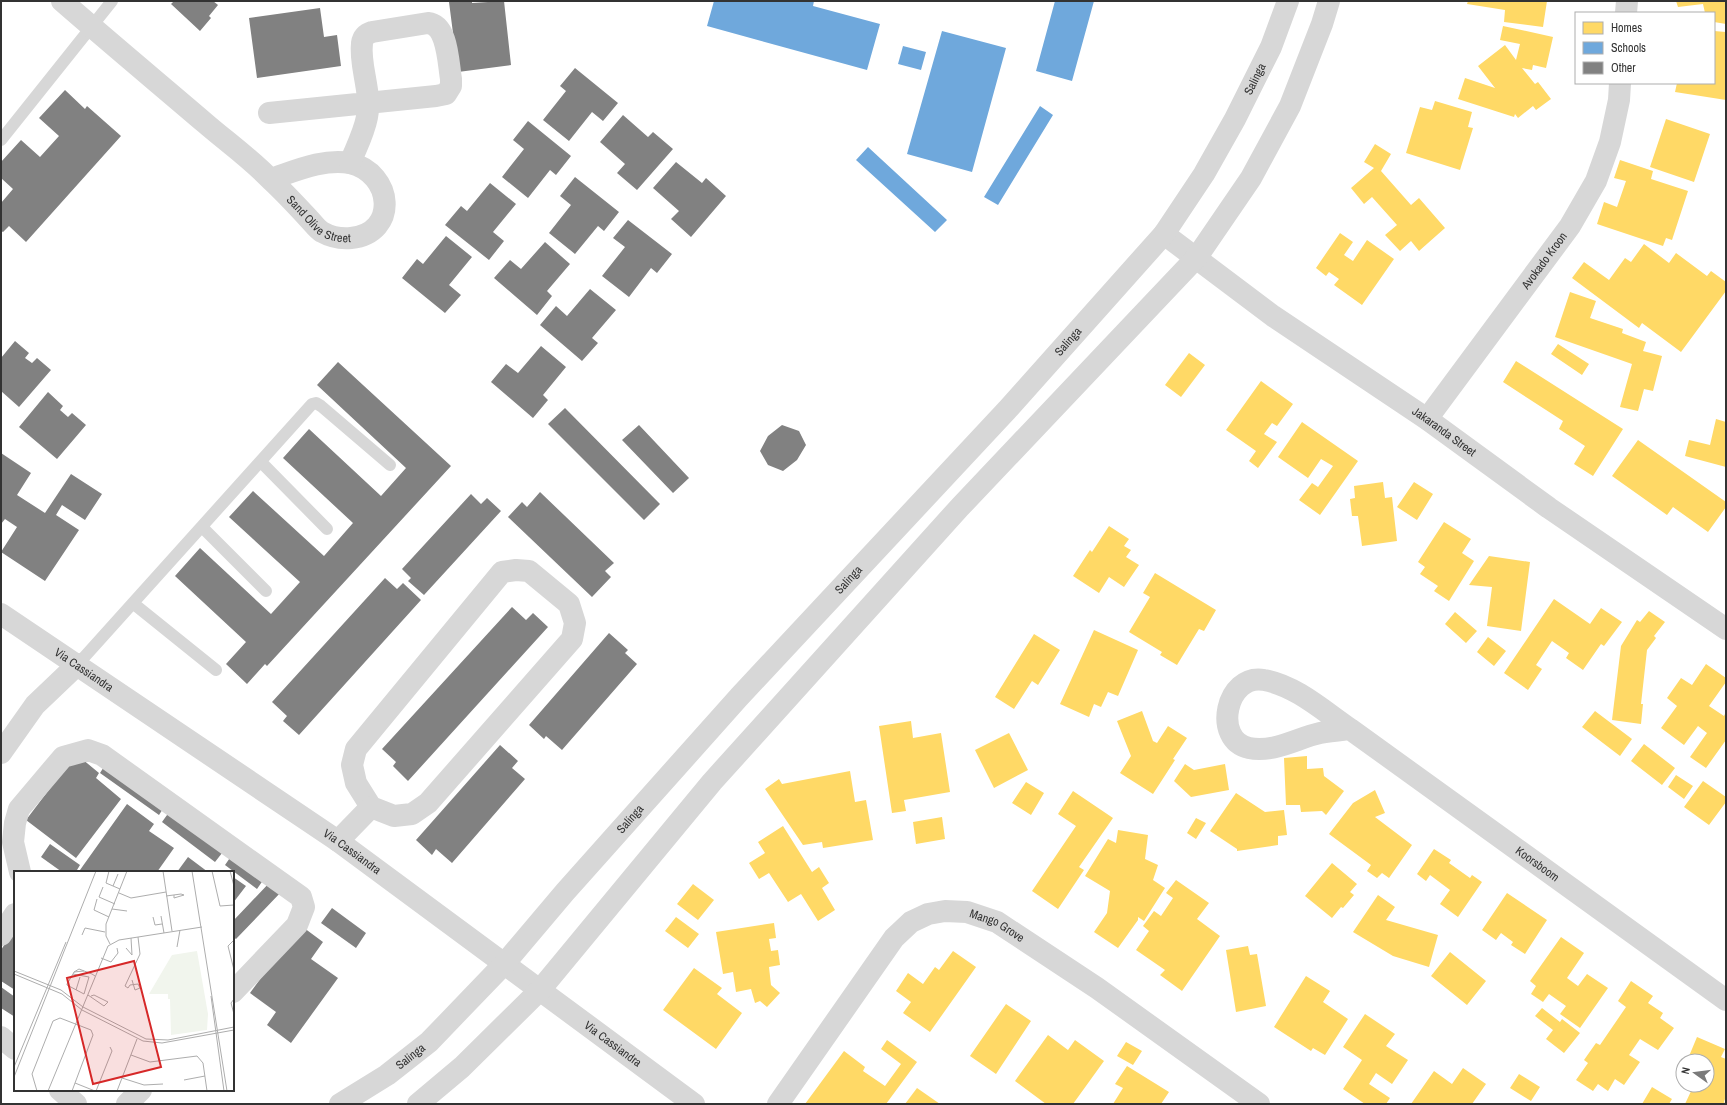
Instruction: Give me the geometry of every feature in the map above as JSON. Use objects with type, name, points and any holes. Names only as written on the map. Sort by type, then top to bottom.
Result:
[{"type":"street","name":"Sand Olive Street","points":[[62,1],[270,179],[322,232],[341,239],[360,237],[374,230],[382,217],[385,204],[382,189],[376,178],[365,169],[350,163],[328,163],[308,166],[270,179]]},
{"type":"street","name":"Salinga","points":[[340,1104],[387,1075],[429,1042],[505,963],[565,892],[739,698],[1002,416],[1164,234],[1204,174],[1235,119],[1270,47],[1288,1]]},
{"type":"street","points":[[418,1104],[462,1067],[540,990],[712,782],[960,507],[1197,257],[1251,178],[1290,106],[1322,24],[1329,1]]},
{"type":"street","points":[[1626,12],[1627,1]]},
{"type":"street","points":[[269,113],[369,102],[436,96],[446,94],[451,86],[451,78],[443,33],[434,24],[428,23],[372,32],[364,37],[362,42],[362,51],[369,102],[367,118],[350,163]]},
{"type":"street","name":"Avokado Kroon","points":[[1427,419],[1574,220],[1596,181],[1610,142],[1619,100],[1620,84]]},
{"type":"street","name":"Jakaranda Street","points":[[1164,234],[1197,257],[1273,316],[1427,419],[1549,508],[1726,629]]},
{"type":"street","points":[[516,570],[529,571],[569,604],[575,623],[572,639],[428,803],[412,814],[394,816],[371,807],[356,783],[352,764],[356,749],[502,572],[516,570]]},
{"type":"street","name":"Via Cassiandra","points":[[1,614],[78,664],[338,841],[694,1104]]},
{"type":"street","points":[[1,753],[35,705],[78,664]]},
{"type":"street","name":"Koorsboom","points":[[1350,729],[1320,733],[1284,745],[1258,749],[1248,748],[1238,742],[1229,729],[1227,720],[1228,704],[1238,689],[1246,683],[1262,679],[1287,686],[1350,729],[1726,1000]]},
{"type":"street","points":[[20,871],[13,842],[15,823],[19,810],[63,757],[88,750],[102,755],[301,897],[304,907],[297,925],[234,991]]},
{"type":"street","points":[[338,841],[371,807]]},
{"type":"street","name":"Mango Grove","points":[[778,1104],[894,938],[910,922],[928,914],[945,911],[967,912],[997,922],[1097,988],[1259,1104]]},
{"type":"street","points":[[1,935],[14,916]]},
{"type":"street","points":[[1,1037],[14,1048]]},
{"type":"street","points":[[61,1091],[76,1104]]},
{"type":"street","points":[[128,1104],[140,1091]]},
{"type":"lane","points":[[1,140],[112,1]]},
{"type":"lane","points":[[78,664],[134,604],[312,404],[316,404],[390,465]]},
{"type":"lane","points":[[260,462],[327,529]]},
{"type":"lane","points":[[202,527],[266,591]]},
{"type":"lane","points":[[134,604],[216,670]]},
{"type":"building: Homes","points":[[1468,1],[1547,1],[1543,27],[1504,22],[1505,10],[1467,4]]},
{"type":"building: Homes","points":[[1676,1],[1726,1],[1726,24],[1715,22],[1715,12],[1705,12],[1703,4],[1678,7]]},
{"type":"building: Homes","points":[[1503,26],[1553,37],[1546,68],[1533,65],[1532,70],[1522,68],[1535,84],[1538,82],[1551,99],[1536,110],[1533,106],[1518,118],[1515,114],[1514,117],[1458,99],[1465,78],[1495,88],[1478,66],[1505,45],[1516,60],[1520,44],[1500,40]]},
{"type":"building: Homes","points":[[1715,31],[1726,32],[1726,100],[1675,92],[1677,84],[1715,84]]},
{"type":"building: Homes","points":[[1435,101],[1472,112],[1468,127],[1473,128],[1460,170],[1406,153],[1420,107],[1432,110]]},
{"type":"building: Homes","points":[[1666,119],[1710,134],[1694,182],[1650,167]]},
{"type":"building: Homes","points":[[1375,144],[1391,154],[1381,171],[1411,205],[1419,198],[1445,228],[1419,251],[1411,241],[1400,251],[1385,235],[1397,225],[1372,197],[1364,204],[1351,188],[1374,168],[1364,162]]},
{"type":"building: Homes","points":[[1620,160],[1653,171],[1651,179],[1688,191],[1672,240],[1666,238],[1663,246],[1597,224],[1604,202],[1617,207],[1626,181],[1614,178]]},
{"type":"building: Homes","points":[[1340,233],[1353,242],[1344,255],[1353,261],[1367,240],[1394,259],[1362,305],[1334,285],[1339,279],[1329,272],[1326,276],[1316,268]]},
{"type":"building: Homes","points":[[1644,244],[1669,263],[1676,253],[1707,276],[1711,271],[1726,282],[1726,291],[1681,352],[1642,323],[1639,328],[1572,278],[1584,262],[1609,280],[1625,258],[1631,262]]},
{"type":"building: Homes","points":[[1570,292],[1596,301],[1590,318],[1623,329],[1622,333],[1646,342],[1643,351],[1662,356],[1653,391],[1644,389],[1638,411],[1620,407],[1632,364],[1555,337]]},
{"type":"building: Homes","points":[[1558,344],[1589,364],[1582,375],[1551,354]]},
{"type":"building: Homes","points":[[1189,353],[1205,365],[1181,397],[1165,385]]},
{"type":"building: Homes","points":[[1516,361],[1623,429],[1593,476],[1574,464],[1585,446],[1559,429],[1563,421],[1503,382]]},
{"type":"building: Homes","points":[[1261,381],[1293,404],[1277,426],[1272,423],[1264,434],[1277,442],[1258,468],[1249,461],[1256,451],[1226,430]]},
{"type":"building: Homes","points":[[1716,419],[1726,422],[1726,467],[1685,456],[1689,440],[1710,445]]},
{"type":"building: Homes","points":[[1302,422],[1358,461],[1320,515],[1299,500],[1312,483],[1318,487],[1333,466],[1321,459],[1308,478],[1278,457]]},
{"type":"building: Homes","points":[[1638,440],[1726,502],[1726,507],[1708,532],[1673,507],[1667,515],[1612,476]]},
{"type":"building: Homes","points":[[1383,482],[1385,498],[1392,497],[1397,541],[1362,546],[1358,516],[1352,516],[1350,499],[1355,498],[1354,486]]},
{"type":"building: Homes","points":[[1414,482],[1433,494],[1417,520],[1397,507]]},
{"type":"building: Homes","points":[[1444,522],[1471,539],[1462,553],[1474,561],[1449,601],[1434,591],[1438,586],[1420,574],[1425,567],[1418,562]]},
{"type":"building: Homes","points":[[1109,526],[1129,539],[1124,546],[1131,550],[1126,557],[1139,565],[1124,587],[1109,577],[1099,593],[1073,576],[1090,550],[1092,552]]},
{"type":"building: Homes","points":[[1489,556],[1530,562],[1521,631],[1487,626],[1492,587],[1469,585]]},
{"type":"building: Homes","points":[[1155,573],[1216,610],[1204,631],[1199,629],[1177,665],[1160,655],[1162,652],[1129,632],[1150,597],[1143,593]]},
{"type":"building: Homes","points":[[1554,599],[1590,624],[1601,608],[1622,622],[1604,646],[1601,644],[1583,670],[1566,658],[1569,653],[1552,641],[1536,665],[1542,669],[1528,690],[1504,673]]},
{"type":"building: Homes","points":[[1649,611],[1665,622],[1654,636],[1656,638],[1647,650],[1641,704],[1643,704],[1641,724],[1612,720],[1621,646],[1637,620],[1640,622]]},
{"type":"building: Homes","points":[[1455,612],[1477,631],[1466,643],[1445,624]]},
{"type":"building: Homes","points":[[1094,630],[1138,650],[1118,696],[1108,692],[1101,707],[1094,704],[1089,717],[1060,704]]},
{"type":"building: Homes","points":[[1034,634],[1060,650],[1038,685],[1032,681],[1014,709],[995,697]]},
{"type":"building: Homes","points":[[1488,637],[1506,651],[1494,666],[1477,652]]},
{"type":"building: Homes","points":[[1706,664],[1726,678],[1726,682],[1709,706],[1724,716],[1726,712],[1726,740],[1706,768],[1690,757],[1707,733],[1698,726],[1684,745],[1661,728],[1677,706],[1667,698],[1681,678],[1692,685]]},
{"type":"building: Homes","points":[[1142,711],[1153,741],[1157,743],[1168,726],[1187,738],[1153,794],[1120,773],[1131,756],[1117,721]]},
{"type":"building: Homes","points":[[1595,711],[1632,739],[1620,756],[1582,727]]},
{"type":"building: Homes","points":[[911,721],[913,738],[941,733],[950,792],[904,800],[906,811],[892,813],[879,726]]},
{"type":"building: Homes","points":[[1009,733],[1028,770],[994,788],[975,750]]},
{"type":"building: Homes","points":[[1644,744],[1675,768],[1662,785],[1631,761]]},
{"type":"building: Homes","points":[[1307,756],[1307,769],[1323,768],[1324,776],[1344,791],[1326,815],[1322,811],[1301,812],[1300,805],[1286,805],[1284,758]]},
{"type":"building: Homes","points":[[1185,764],[1194,770],[1225,764],[1229,790],[1191,797],[1174,781]]},
{"type":"building: Homes","points":[[850,771],[855,802],[866,800],[873,840],[823,848],[822,842],[803,845],[765,789],[779,779],[782,784]]},
{"type":"building: Homes","points":[[1676,775],[1693,786],[1684,799],[1668,787]]},
{"type":"building: Homes","points":[[1703,781],[1726,797],[1726,802],[1709,825],[1684,807]]},
{"type":"building: Homes","points":[[1026,782],[1044,793],[1031,815],[1012,803]]},
{"type":"building: Homes","points":[[1375,790],[1385,813],[1375,817],[1412,845],[1389,878],[1382,873],[1377,878],[1367,871],[1371,865],[1329,834],[1353,803]]},
{"type":"building: Homes","points":[[1073,791],[1113,818],[1079,867],[1084,870],[1058,909],[1032,891],[1076,826],[1058,814]]},
{"type":"building: Homes","points":[[1236,793],[1265,812],[1284,810],[1287,835],[1278,836],[1278,845],[1237,851],[1237,849],[1210,831]]},
{"type":"building: Homes","points":[[942,817],[945,839],[916,844],[913,822]]},
{"type":"building: Homes","points":[[1196,818],[1206,823],[1196,839],[1187,833]]},
{"type":"building: Homes","points":[[783,826],[812,872],[819,867],[829,883],[822,888],[835,910],[818,921],[801,894],[788,902],[769,873],[759,879],[749,863],[765,853],[758,842]]},
{"type":"building: Homes","points":[[1118,830],[1148,835],[1145,859],[1158,865],[1153,880],[1165,888],[1144,921],[1138,917],[1138,920],[1118,948],[1094,932],[1107,913],[1110,891],[1085,876],[1108,839],[1116,843]]},
{"type":"building: Homes","points":[[1434,849],[1451,860],[1449,863],[1470,878],[1472,875],[1482,882],[1458,917],[1440,904],[1450,890],[1430,875],[1426,881],[1417,874]]},
{"type":"building: Homes","points":[[1332,863],[1357,884],[1350,892],[1354,895],[1332,918],[1305,896]]},
{"type":"building: Homes","points":[[1176,880],[1209,903],[1197,919],[1220,936],[1182,991],[1160,975],[1165,970],[1136,950],[1149,931],[1143,926],[1154,911],[1161,916],[1173,898],[1166,893]]},
{"type":"building: Homes","points":[[693,884],[714,900],[698,920],[677,904]]},
{"type":"building: Homes","points":[[1507,893],[1547,920],[1525,954],[1511,945],[1513,942],[1501,933],[1496,940],[1482,930]]},
{"type":"building: Homes","points":[[1378,895],[1395,907],[1386,920],[1438,935],[1429,967],[1393,956],[1353,932]]},
{"type":"building: Homes","points":[[676,917],[699,934],[688,948],[665,931]]},
{"type":"building: Homes","points":[[774,923],[776,938],[769,939],[771,951],[778,950],[780,965],[769,967],[771,985],[780,993],[767,1007],[760,1001],[755,1003],[751,989],[736,992],[733,972],[723,974],[716,932]]},
{"type":"building: Homes","points":[[1561,937],[1584,953],[1567,978],[1578,986],[1587,974],[1608,988],[1580,1028],[1560,1014],[1566,1006],[1549,994],[1543,1002],[1531,994],[1536,986],[1530,981]]},
{"type":"building: Homes","points":[[1248,946],[1250,955],[1257,954],[1266,1006],[1236,1012],[1226,950]]},
{"type":"building: Homes","points":[[953,951],[976,967],[930,1032],[903,1013],[911,1002],[896,991],[908,973],[923,984],[935,967],[939,970]]},
{"type":"building: Homes","points":[[1450,952],[1486,981],[1467,1005],[1431,976]]},
{"type":"building: Homes","points":[[694,968],[722,988],[717,994],[742,1013],[716,1049],[663,1010]]},
{"type":"building: Homes","points":[[1306,976],[1330,991],[1323,1002],[1348,1019],[1325,1055],[1313,1048],[1311,1051],[1274,1027]]},
{"type":"building: Homes","points":[[1631,981],[1653,996],[1648,1003],[1663,1013],[1660,1018],[1674,1028],[1658,1050],[1640,1039],[1629,1055],[1640,1062],[1624,1085],[1615,1079],[1608,1091],[1598,1084],[1593,1091],[1576,1080],[1588,1063],[1584,1060],[1596,1043],[1600,1045],[1626,1007],[1618,1001]]},
{"type":"building: Homes","points":[[1006,1004],[1031,1021],[996,1074],[970,1056]]},
{"type":"building: Homes","points":[[1542,1008],[1560,1022],[1562,1019],[1580,1033],[1564,1053],[1546,1039],[1553,1030],[1535,1016]]},
{"type":"building: Homes","points":[[1365,1014],[1395,1034],[1386,1046],[1408,1060],[1392,1084],[1376,1073],[1369,1084],[1390,1098],[1386,1104],[1365,1104],[1343,1089],[1362,1060],[1343,1047]]},
{"type":"building: Homes","points":[[1048,1035],[1068,1050],[1075,1040],[1104,1061],[1073,1104],[1046,1104],[1015,1081]]},
{"type":"building: Homes","points":[[1697,1037],[1725,1049],[1721,1057],[1726,1059],[1726,1096],[1724,1102],[1726,1104],[1685,1104],[1690,1093],[1715,1093],[1715,1053],[1690,1053]]},
{"type":"building: Homes","points":[[887,1040],[917,1062],[886,1104],[805,1104],[844,1051],[865,1067],[863,1071],[885,1086],[901,1064],[881,1049]]},
{"type":"building: Homes","points":[[1126,1042],[1142,1051],[1133,1065],[1117,1056]]},
{"type":"building: Homes","points":[[1127,1066],[1169,1092],[1161,1104],[1113,1104],[1123,1088],[1115,1084]]},
{"type":"building: Homes","points":[[1463,1068],[1486,1084],[1472,1104],[1411,1104],[1434,1071],[1452,1084]]},
{"type":"building: Homes","points":[[1519,1074],[1540,1087],[1531,1101],[1510,1088]]},
{"type":"building: Homes","points":[[1652,1087],[1672,1099],[1669,1104],[1642,1104]]},
{"type":"building: Homes","points":[[917,1088],[940,1104],[905,1104]]},
{"type":"building: Schools","points":[[714,1],[814,1],[813,6],[880,24],[867,70],[707,26]]},
{"type":"building: Schools","points":[[1055,1],[1094,1],[1072,81],[1036,71]]},
{"type":"building: Schools","points":[[942,31],[1006,48],[972,172],[907,154]]},
{"type":"building: Schools","points":[[903,46],[926,52],[921,70],[898,64]]},
{"type":"building: Schools","points":[[1040,106],[1053,115],[998,205],[984,197]]},
{"type":"building: Schools","points":[[868,147],[947,220],[935,232],[856,160]]},
{"type":"building: Other","points":[[174,1],[213,1],[218,5],[209,16],[211,18],[200,31],[171,4]]},
{"type":"building: Other","points":[[472,1],[472,3],[504,1],[511,65],[458,72],[449,2]]},
{"type":"building: Other","points":[[320,8],[324,37],[337,35],[341,66],[257,78],[249,18]]},
{"type":"building: Other","points":[[575,68],[618,103],[603,121],[592,112],[569,141],[543,120],[566,91],[560,86]]},
{"type":"building: Other","points":[[65,90],[85,109],[87,106],[121,136],[26,242],[9,226],[3,232],[1,231],[1,203],[13,189],[1,178],[1,162],[21,140],[40,157],[59,136],[39,118]]},
{"type":"building: Other","points":[[623,115],[648,137],[653,132],[673,149],[637,190],[617,173],[625,164],[600,142]]},
{"type":"building: Other","points":[[528,121],[571,156],[556,175],[550,170],[528,198],[502,177],[524,149],[513,140]]},
{"type":"building: Other","points":[[676,162],[702,183],[706,178],[726,196],[691,237],[671,219],[679,211],[653,188]]},
{"type":"building: Other","points":[[575,177],[619,212],[604,231],[598,226],[575,254],[549,233],[571,205],[560,196]]},
{"type":"building: Other","points":[[490,183],[516,204],[493,232],[504,241],[489,260],[445,225],[461,206],[467,211]]},
{"type":"building: Other","points":[[628,220],[672,254],[657,273],[651,268],[629,297],[602,276],[625,247],[613,238]]},
{"type":"building: Other","points":[[446,236],[472,257],[449,285],[461,295],[445,313],[402,278],[417,259],[423,264]]},
{"type":"building: Other","points":[[545,242],[570,264],[547,291],[552,296],[537,315],[494,278],[510,260],[521,269]]},
{"type":"building: Other","points":[[590,289],[616,310],[592,338],[598,343],[582,361],[540,325],[556,306],[567,316]]},
{"type":"building: Other","points":[[15,341],[29,353],[25,358],[32,363],[37,358],[51,370],[19,407],[1,391],[1,358]]},
{"type":"building: Other","points":[[541,346],[566,367],[543,395],[548,400],[533,418],[491,382],[506,364],[518,373]]},
{"type":"building: Other","points":[[338,362],[451,466],[267,666],[265,664],[247,684],[226,664],[246,642],[175,576],[200,548],[271,614],[300,582],[229,517],[253,491],[324,556],[353,523],[283,458],[309,429],[381,496],[406,468],[317,385]]},
{"type":"building: Other","points":[[48,392],[63,406],[60,410],[68,417],[72,413],[86,425],[57,459],[19,427]]},
{"type":"building: Other","points":[[565,408],[660,504],[644,520],[548,424]]},
{"type":"building: Other","points":[[639,425],[689,478],[673,493],[622,440]]},
{"type":"building: Other","points":[[782,425],[799,431],[806,445],[797,460],[783,471],[768,465],[760,451],[768,436]]},
{"type":"building: Other","points":[[1,453],[31,473],[17,495],[45,513],[71,474],[102,494],[85,520],[62,505],[56,515],[79,530],[45,581],[1,552],[17,527],[5,519],[1,524]]},
{"type":"building: Other","points":[[540,492],[614,563],[605,571],[611,577],[592,597],[508,517],[522,502],[527,507]]},
{"type":"building: Other","points":[[471,494],[481,504],[487,498],[501,511],[424,595],[408,581],[411,578],[402,569]]},
{"type":"building: Other","points":[[385,578],[397,589],[403,583],[421,600],[299,735],[283,721],[287,716],[272,702]]},
{"type":"building: Other","points":[[512,607],[526,620],[533,613],[548,627],[408,781],[393,766],[396,762],[382,749]]},
{"type":"building: Other","points":[[609,633],[628,650],[625,653],[637,664],[562,750],[546,736],[544,739],[529,725]]},
{"type":"building: Other","points":[[500,745],[518,761],[512,768],[525,779],[452,863],[436,849],[432,855],[416,840]]},
{"type":"building: Other","points":[[76,754],[99,773],[96,778],[121,799],[76,858],[26,820]]},
{"type":"building: Other","points":[[107,762],[166,804],[159,815],[100,773]]},
{"type":"building: Other","points":[[127,804],[154,824],[149,831],[174,848],[158,871],[80,870]]},
{"type":"building: Other","points":[[172,808],[226,848],[215,862],[162,822]]},
{"type":"building: Other","points":[[50,844],[80,865],[77,870],[78,871],[61,871],[41,857]]},
{"type":"building: Other","points":[[234,852],[266,876],[257,889],[225,865]]},
{"type":"building: Other","points":[[188,857],[207,871],[178,871]]},
{"type":"building: Other","points":[[234,878],[246,886],[234,902]]},
{"type":"building: Other","points":[[272,880],[283,890],[236,939],[234,938],[234,920]]},
{"type":"building: Other","points":[[332,908],[366,933],[356,948],[321,923]]},
{"type":"building: Other","points":[[14,921],[14,989],[1,981],[1,950],[10,936]]},
{"type":"building: Other","points":[[300,925],[323,942],[311,959],[338,978],[291,1043],[267,1025],[276,1012],[250,993]]},
{"type":"building: Other","points":[[1,987],[14,996],[14,1016],[1,1008]]}]
